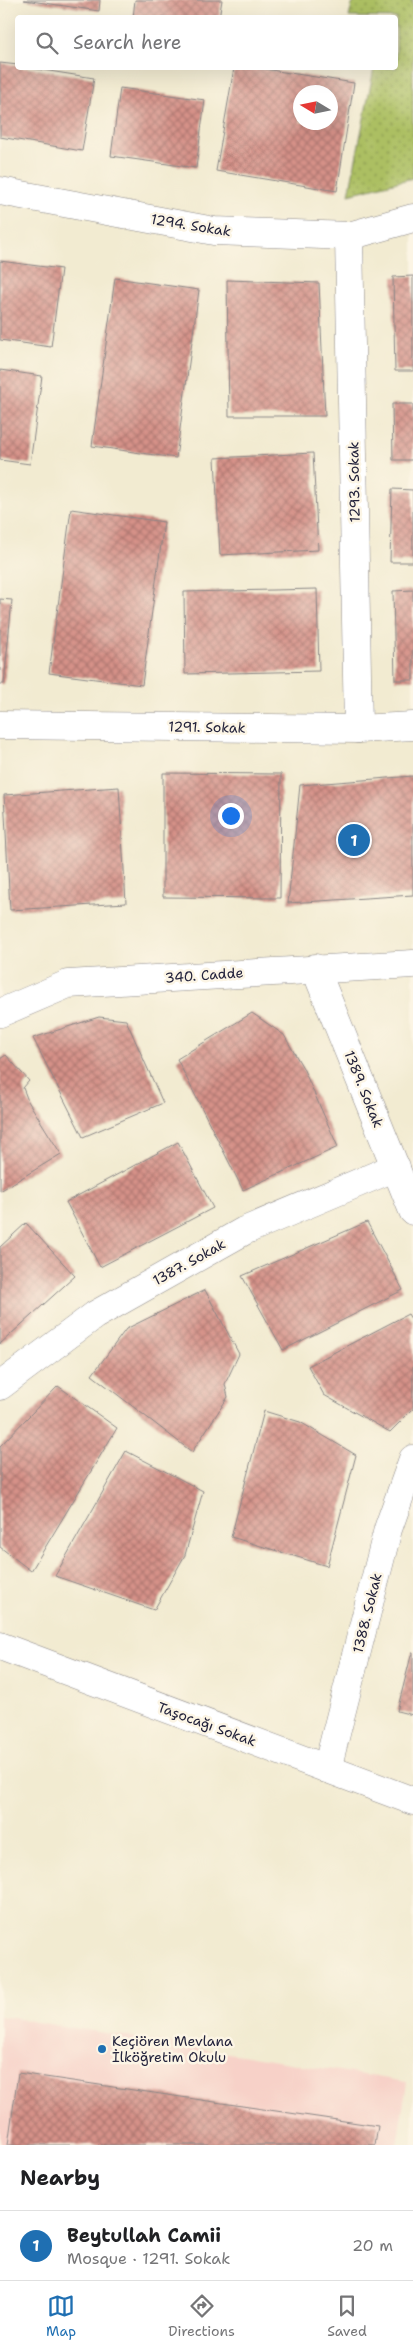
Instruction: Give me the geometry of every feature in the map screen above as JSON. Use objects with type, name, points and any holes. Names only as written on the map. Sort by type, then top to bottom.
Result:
[{"type":"street","name":"1294. Sokak","points":[[0,191],[214,231],[349,236],[413,218]]},
{"type":"street","name":"1293. Sokak","points":[[349,236],[358,729]]},
{"type":"street","name":"1291. Sokak","points":[[0,726],[358,729],[413,726]]},
{"type":"street","name":"340. Cadde","points":[[0,1013],[68,984],[315,968],[413,964]]},
{"type":"street","name":"1389. Sokak","points":[[315,968],[413,1210]]},
{"type":"street","name":"1387. Sokak","points":[[0,1386],[95,1315],[244,1231],[396,1167]]},
{"type":"street","name":"1388. Sokak","points":[[327,1768],[388,1529],[413,1459]]},
{"type":"street","name":"Taşocağı Sokak","points":[[0,1646],[413,1801]]},
{"type":"shaded area","name":"Keçiören Mevlana İlköğretim Okulu","points":[[0,2016],[407,2082],[397,2145],[0,2145]]},
{"type":"green space","points":[[356,0],[413,0],[413,178],[349,194],[374,70],[398,70],[398,15],[350,15],[352,5]]},
{"type":"building","points":[[24,0],[100,0],[99,11]]},
{"type":"building","points":[[135,0],[222,0],[220,15],[133,15]]},
{"type":"building","points":[[0,63],[15,65],[15,70],[43,70],[94,78],[82,151],[0,137]]},
{"type":"building","points":[[234,70],[271,70],[354,83],[337,191],[216,171]]},
{"type":"building","points":[[120,88],[205,100],[196,168],[111,156]]},
{"type":"building","points":[[0,261],[61,269],[51,347],[0,340]]},
{"type":"building","points":[[413,276],[413,371],[395,371],[393,277]]},
{"type":"building","points":[[115,278],[199,290],[176,458],[92,446]]},
{"type":"building","points":[[227,280],[319,283],[325,416],[229,416]]},
{"type":"building","points":[[0,370],[42,376],[30,464],[0,460]]},
{"type":"building","points":[[392,404],[413,404],[413,460],[393,460]]},
{"type":"building","points":[[313,453],[318,550],[220,555],[215,458]]},
{"type":"building","points":[[392,489],[413,490],[413,562],[390,562]]},
{"type":"building","points":[[71,509],[164,522],[142,685],[49,673]]},
{"type":"building","points":[[317,589],[319,671],[185,674],[184,592]]},
{"type":"building","points":[[413,590],[413,680],[395,680],[393,591]]},
{"type":"building","points":[[0,599],[12,600],[4,684],[0,684]]},
{"type":"building","points":[[163,773],[281,774],[280,898],[163,897]]},
{"type":"building","points":[[413,776],[413,895],[288,903],[300,785]]},
{"type":"building","points":[[119,787],[126,903],[10,910],[4,795]]},
{"type":"building","points":[[252,1013],[284,1035],[303,1068],[338,1147],[243,1190],[177,1059]]},
{"type":"building","points":[[99,1017],[126,1020],[163,1103],[83,1137],[33,1038]]},
{"type":"building","points":[[6,1055],[29,1081],[23,1088],[28,1101],[61,1154],[0,1191],[0,1059]]},
{"type":"building","points":[[178,1142],[213,1208],[100,1267],[66,1202]]},
{"type":"building","points":[[367,1222],[403,1290],[283,1350],[242,1276]]},
{"type":"building","points":[[26,1223],[75,1276],[0,1344],[0,1247]]},
{"type":"building","points":[[205,1290],[239,1354],[225,1384],[228,1397],[192,1452],[92,1375],[126,1329]]},
{"type":"building","points":[[408,1314],[413,1322],[413,1409],[390,1432],[324,1395],[308,1366]]},
{"type":"building","points":[[58,1386],[117,1428],[31,1571],[0,1547],[0,1446]]},
{"type":"building","points":[[264,1411],[300,1422],[356,1455],[327,1566],[231,1537]]},
{"type":"building","points":[[126,1451],[203,1491],[185,1555],[154,1610],[55,1576]]},
{"type":"building","points":[[413,1652],[413,1715],[397,1711]]},
{"type":"building","points":[[18,2073],[378,2126],[375,2145],[8,2145]]},
{"type":"place","name":"Beytullah Camii","points":[[354,840]]},
{"type":"place","name":"Keçiören Mevlana İlköğretim Okulu","points":[[102,2049]]}]
